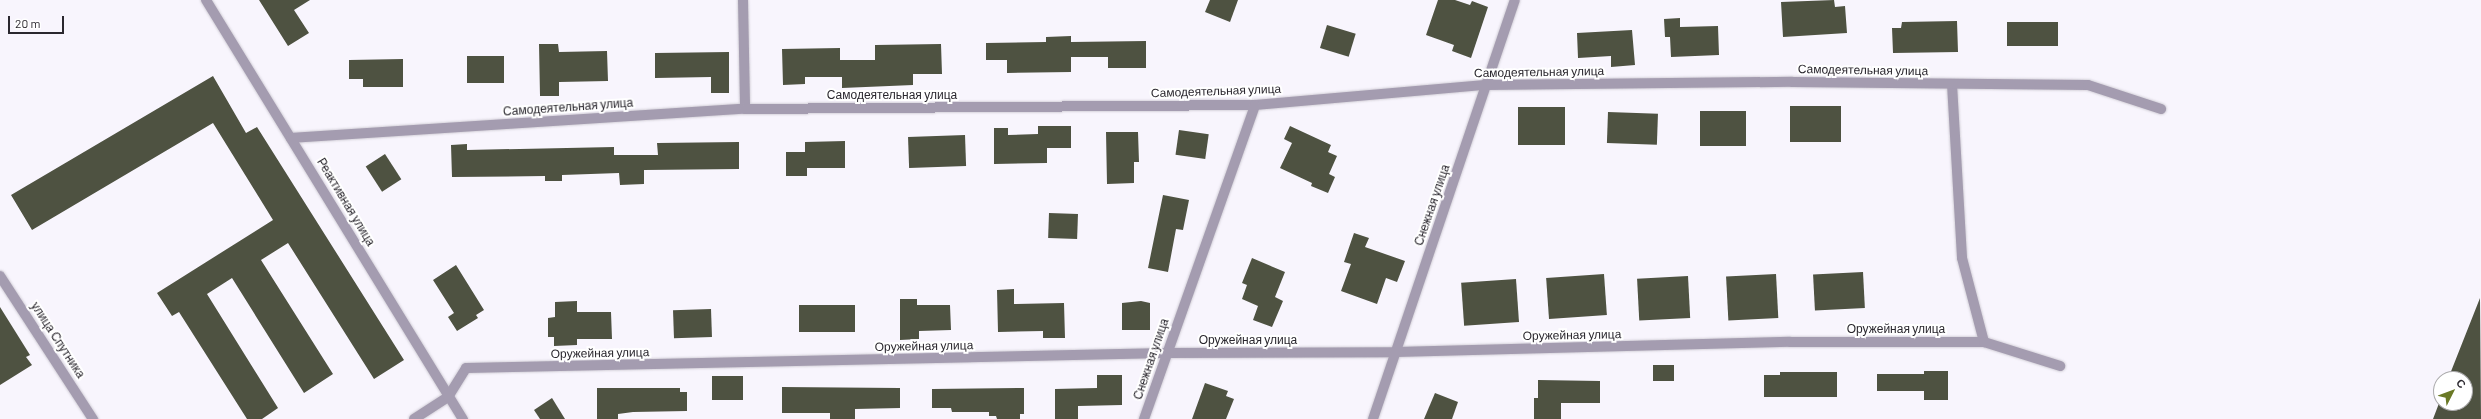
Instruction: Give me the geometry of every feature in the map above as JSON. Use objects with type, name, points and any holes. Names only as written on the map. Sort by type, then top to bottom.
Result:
[{"type":"street","name":"Реактивная улица","points":[[206,0],[462,419]]},
{"type":"street","points":[[743,0],[745,109]]},
{"type":"street","name":"Снежная улица","points":[[1373,419],[1515,0]]},
{"type":"street","name":"Самодеятельная улица","points":[[291,138],[745,109],[1255,105],[1485,85],[1784,82],[2088,86],[2161,109]]},
{"type":"street","points":[[1952,84],[1962,258],[1984,342]]},
{"type":"street","name":"Снежная улица","points":[[1144,419],[1166,353],[1255,105]]},
{"type":"street","name":"улица Спутника","points":[[0,276],[93,419]]},
{"type":"street","name":"Оружейная улица","points":[[448,397],[466,368],[1166,353],[1396,352],[1790,342],[1984,342],[2060,366]]},
{"type":"street","points":[[414,419],[448,397]]},
{"type":"building","points":[[259,0],[310,0],[294,10],[309,33],[288,46]]},
{"type":"building","points":[[1210,0],[1238,0],[1230,22],[1205,12]]},
{"type":"building","points":[[1438,0],[1455,0],[1470,5],[1472,1],[1488,7],[1471,58],[1452,51],[1454,45],[1426,35]]},
{"type":"building","points":[[1834,0],[1835,7],[1845,6],[1847,33],[1783,37],[1781,2]]},
{"type":"building","points":[[1680,18],[1680,27],[1718,26],[1719,55],[1671,57],[1670,37],[1665,37],[1664,19]]},
{"type":"building","points":[[1957,21],[1958,52],[1893,53],[1892,28],[1901,28],[1902,22]]},
{"type":"building","points":[[2007,22],[2058,22],[2058,46],[2007,46]]},
{"type":"building","points":[[1327,25],[1356,34],[1349,57],[1320,48]]},
{"type":"building","points":[[1632,30],[1635,65],[1611,67],[1611,56],[1578,58],[1577,33]]},
{"type":"building","points":[[1071,36],[1071,42],[1146,41],[1146,68],[1108,68],[1108,57],[1071,57],[1071,72],[1007,73],[1007,60],[986,60],[986,43],[1046,42],[1046,37]]},
{"type":"building","points":[[539,44],[558,44],[559,52],[607,51],[608,81],[559,82],[559,96],[540,96]]},
{"type":"building","points":[[941,44],[942,74],[913,74],[913,85],[842,88],[842,77],[805,77],[805,84],[783,85],[782,49],[840,48],[840,60],[875,60],[875,45]]},
{"type":"building","points":[[729,52],[729,93],[711,93],[711,77],[655,78],[655,53]]},
{"type":"building","points":[[467,56],[504,56],[504,83],[467,83]]},
{"type":"building","points":[[403,59],[403,87],[363,87],[363,79],[349,79],[349,60]]},
{"type":"building","points":[[213,76],[246,133],[257,127],[404,360],[374,379],[288,243],[261,260],[333,374],[304,393],[232,278],[207,294],[278,408],[262,419],[247,419],[179,312],[172,316],[157,293],[273,220],[213,123],[32,230],[11,195]]},
{"type":"building","points":[[1790,106],[1841,106],[1841,142],[1790,142]]},
{"type":"building","points":[[1518,107],[1565,107],[1565,145],[1518,145]]},
{"type":"building","points":[[1700,111],[1746,111],[1746,146],[1700,146]]},
{"type":"building","points":[[1608,112],[1658,114],[1657,145],[1607,143]]},
{"type":"building","points":[[1038,126],[1071,126],[1071,148],[1047,148],[1047,163],[994,164],[994,128],[1008,128],[1008,135],[1038,134]]},
{"type":"building","points":[[1290,126],[1331,145],[1328,152],[1337,156],[1329,174],[1335,177],[1328,193],[1311,186],[1312,183],[1280,168],[1292,143],[1284,139]]},
{"type":"building","points":[[1179,130],[1209,134],[1205,159],[1176,155]]},
{"type":"building","points":[[1106,132],[1138,132],[1139,162],[1134,162],[1134,183],[1107,184]]},
{"type":"building","points":[[965,135],[966,166],[909,168],[908,137]]},
{"type":"building","points":[[845,141],[845,168],[807,168],[807,176],[786,176],[786,152],[805,152],[805,142]]},
{"type":"building","points":[[739,142],[739,169],[644,170],[644,184],[620,185],[619,173],[562,175],[562,181],[545,181],[545,176],[452,177],[451,145],[467,144],[467,150],[614,147],[614,155],[658,155],[657,143]]},
{"type":"building","points":[[385,154],[401,179],[382,192],[366,167]]},
{"type":"building","points":[[1163,195],[1189,200],[1183,230],[1176,229],[1168,272],[1148,268]]},
{"type":"building","points":[[1049,213],[1078,214],[1077,239],[1048,238]]},
{"type":"building","points":[[1354,233],[1369,238],[1365,247],[1405,261],[1397,282],[1386,278],[1377,304],[1341,291],[1351,264],[1344,262]]},
{"type":"building","points":[[1252,258],[1285,272],[1275,297],[1283,301],[1272,327],[1253,320],[1258,306],[1242,299],[1247,285],[1242,283]]},
{"type":"building","points":[[456,265],[484,310],[476,315],[478,318],[457,331],[448,317],[454,313],[433,280]]},
{"type":"building","points":[[1863,272],[1865,308],[1815,311],[1813,275]]},
{"type":"building","points":[[1604,274],[1607,315],[1549,319],[1546,278]]},
{"type":"building","points":[[1776,274],[1778,318],[1728,321],[1726,277]]},
{"type":"building","points":[[1688,276],[1690,318],[1639,321],[1637,279]]},
{"type":"building","points":[[1516,279],[1519,322],[1464,326],[1461,283]]},
{"type":"building","points":[[1014,289],[1014,304],[1064,303],[1065,338],[1043,338],[1043,331],[998,332],[997,290]]},
{"type":"building","points":[[2480,298],[2481,419],[2433,419],[2436,411],[2473,411],[2473,371],[2451,371]]},
{"type":"building","points":[[900,299],[917,299],[917,305],[950,305],[951,330],[919,331],[919,339],[900,340]]},
{"type":"building","points":[[577,301],[577,312],[611,312],[612,339],[577,339],[577,345],[554,346],[554,337],[548,337],[548,318],[555,317],[555,302]]},
{"type":"building","points":[[1141,301],[1150,303],[1150,330],[1122,330],[1122,303]]},
{"type":"building","points":[[799,305],[855,305],[855,332],[799,332]]},
{"type":"building","points":[[0,307],[30,355],[26,357],[32,365],[0,385]]},
{"type":"building","points":[[711,309],[712,337],[674,338],[673,310]]},
{"type":"building","points":[[1653,365],[1674,365],[1674,381],[1653,381]]},
{"type":"building","points":[[1924,371],[1948,371],[1948,400],[1924,400],[1924,391],[1877,391],[1877,374],[1924,374]]},
{"type":"building","points":[[1780,372],[1837,372],[1837,397],[1764,397],[1764,375],[1780,375]]},
{"type":"building","points":[[1097,375],[1122,375],[1122,405],[1078,406],[1078,419],[1055,419],[1055,389],[1097,388]]},
{"type":"building","points":[[712,376],[743,376],[743,400],[712,400]]},
{"type":"building","points":[[1538,380],[1600,381],[1600,403],[1561,403],[1561,419],[1534,419],[1534,398],[1538,398]]},
{"type":"building","points":[[1205,383],[1228,391],[1226,396],[1234,399],[1226,419],[1192,419]]},
{"type":"building","points":[[782,387],[900,388],[900,408],[855,409],[855,419],[830,419],[830,413],[782,413]]},
{"type":"building","points":[[597,388],[680,388],[680,392],[687,392],[687,411],[633,412],[618,414],[618,419],[597,419]]},
{"type":"building","points":[[1024,388],[1024,414],[1020,414],[1020,419],[997,419],[996,416],[989,416],[989,412],[952,412],[951,408],[932,408],[932,389]]},
{"type":"building","points":[[1435,393],[1458,402],[1452,419],[1424,419]]},
{"type":"building","points":[[552,398],[565,419],[540,419],[534,410]]}]
